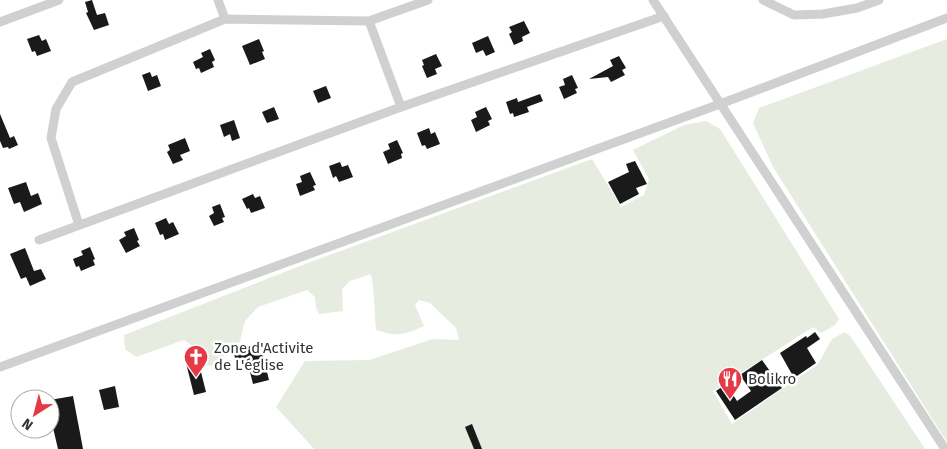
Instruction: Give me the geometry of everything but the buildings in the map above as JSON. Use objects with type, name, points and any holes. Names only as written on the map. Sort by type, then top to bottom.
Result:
[{"type":"street","points":[[0,22],[59,0]]},
{"type":"street","points":[[218,0],[225,19]]},
{"type":"street","points":[[79,225],[51,138],[56,109],[72,82],[225,19],[369,21],[428,0]]},
{"type":"street","points":[[653,0],[945,449]]},
{"type":"street","points":[[763,0],[794,15],[823,14],[857,8],[879,0]]},
{"type":"street","points":[[39,240],[401,107],[664,16]]},
{"type":"street","points":[[0,367],[720,104],[947,18]]},
{"type":"street","points":[[369,21],[401,107]]},
{"type":"shaded area","points":[[947,39],[947,442],[773,167],[753,123],[759,108]]},
{"type":"shaded area","points":[[706,121],[720,129],[839,319],[835,325],[821,333],[813,327],[713,391],[732,424],[818,364],[832,339],[845,332],[851,337],[925,449],[314,449],[276,407],[305,361],[369,360],[433,339],[459,340],[456,328],[430,303],[419,300],[415,305],[424,326],[400,334],[390,334],[376,330],[371,274],[350,281],[342,289],[343,311],[319,314],[316,308],[315,297],[307,290],[258,307],[245,321],[240,341],[212,366],[207,365],[192,346],[184,340],[136,357],[125,349],[124,335],[305,264],[592,159],[621,207],[644,195],[649,179],[633,150],[684,125]]},
{"type":"place","name":"Zone d'Activite de L'église","points":[[196,378]]},
{"type":"place","name":"Bolikro","points":[[730,400]]}]
